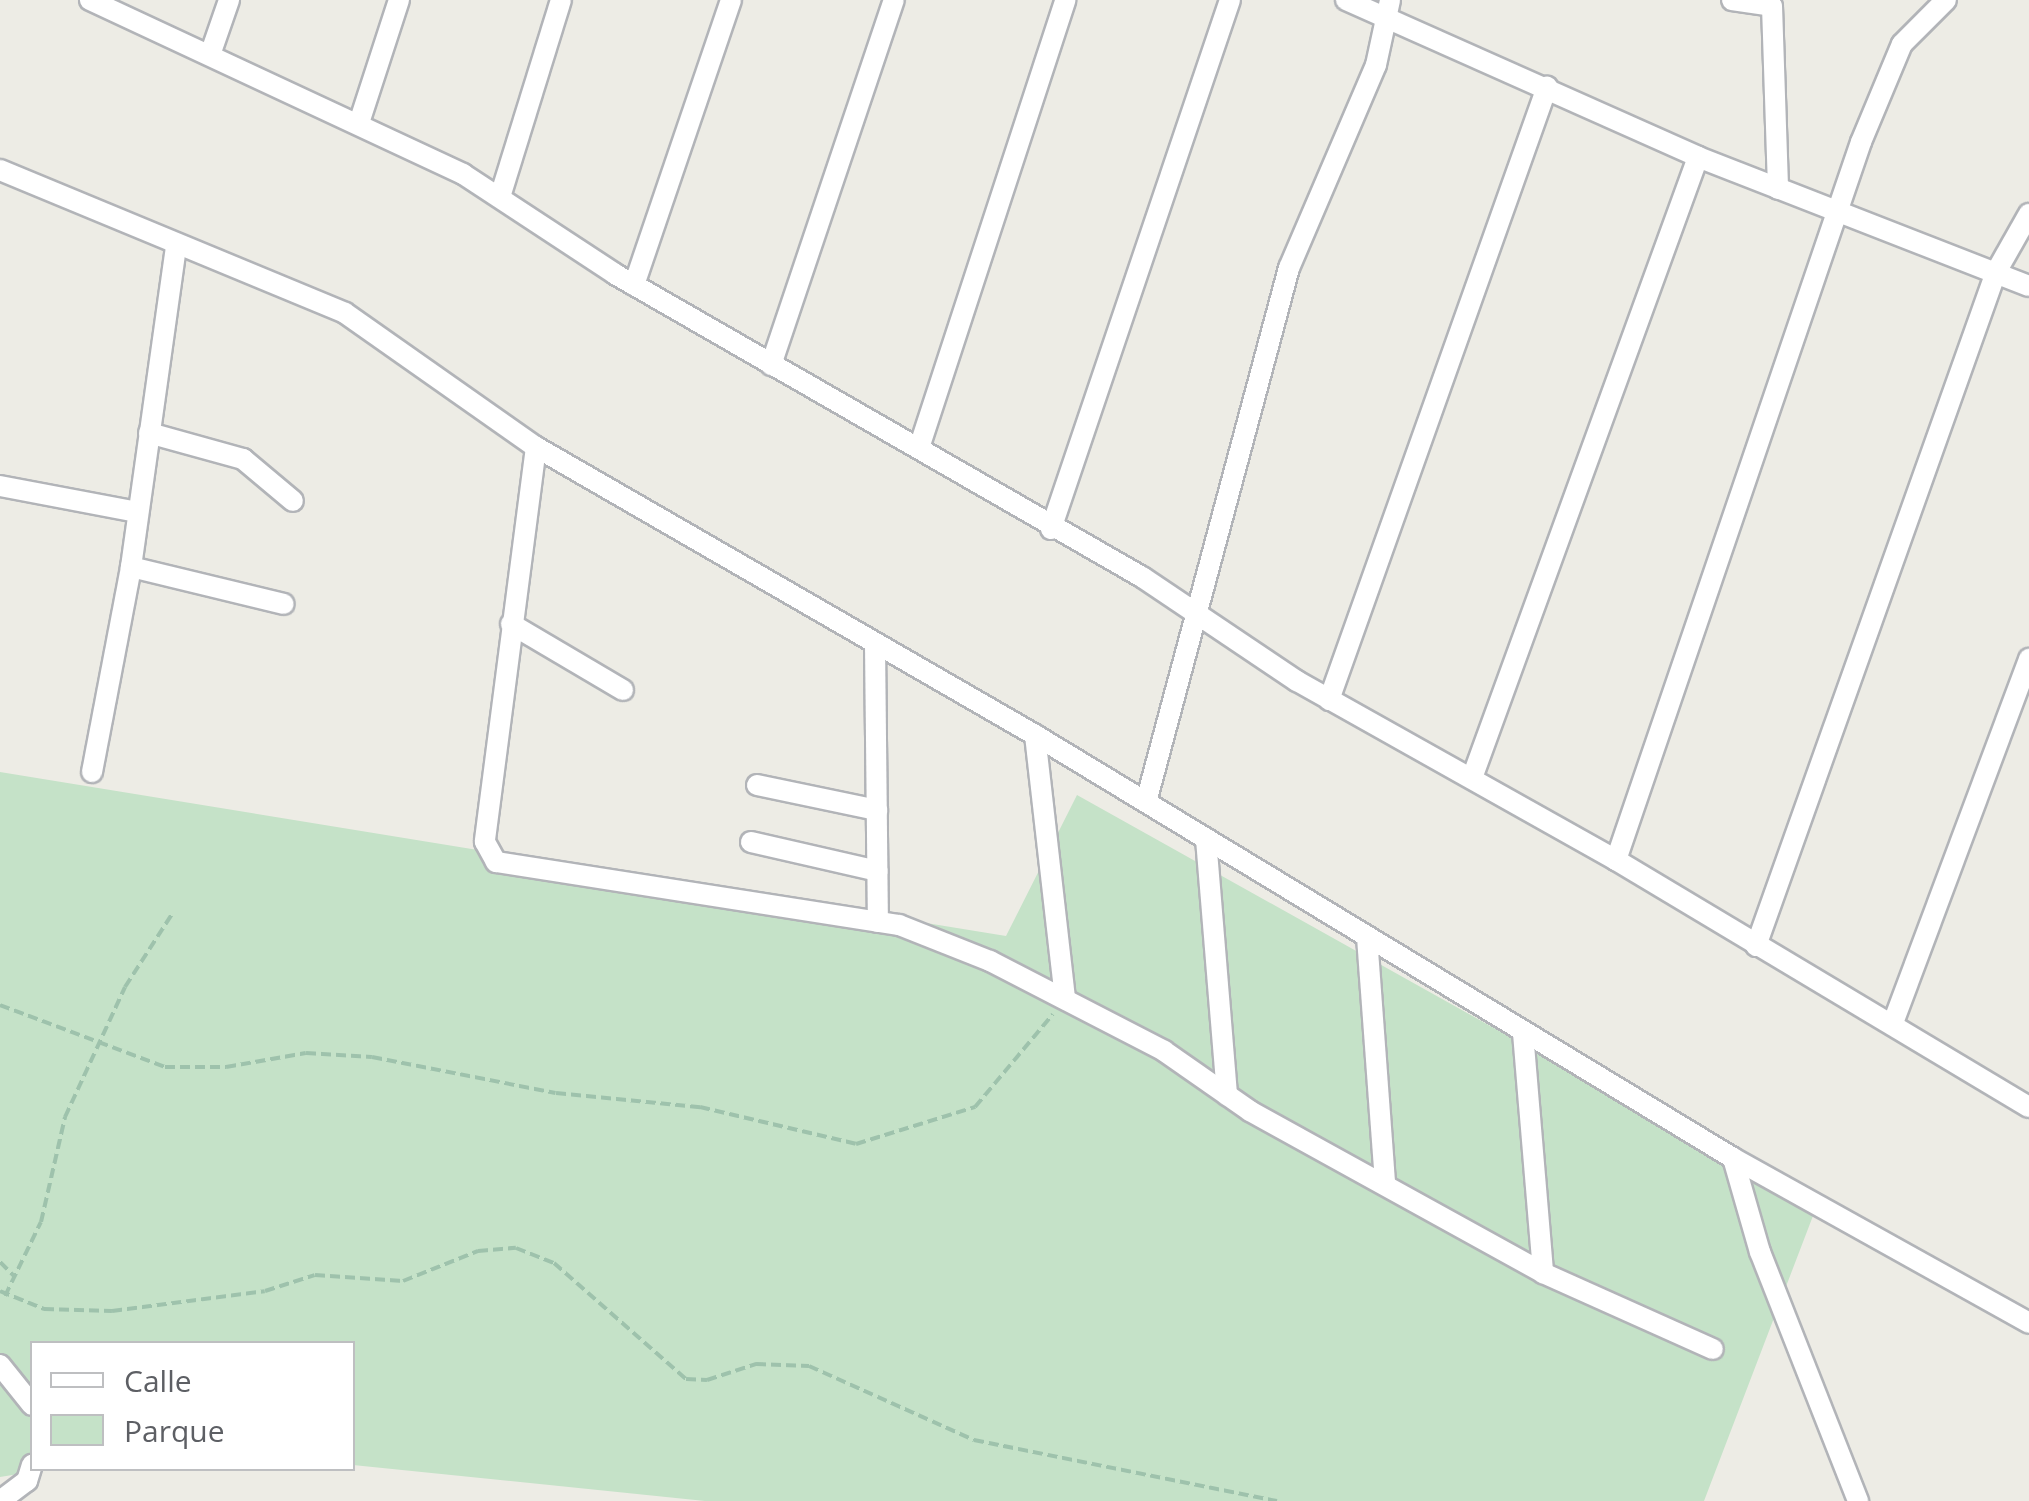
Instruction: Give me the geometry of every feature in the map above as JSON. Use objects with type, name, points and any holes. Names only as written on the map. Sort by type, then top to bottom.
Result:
[{"type":"street","points":[[90,0],[358,124],[500,197],[634,285],[919,448],[1199,616],[1329,700],[1616,860],[1756,946],[2028,1102]]},
{"type":"street","points":[[210,55],[230,0]]},
{"type":"street","points":[[358,124],[399,0]]},
{"type":"street","points":[[500,197],[562,0]]},
{"type":"street","points":[[634,285],[731,0]]},
{"type":"street","points":[[771,365],[894,0]]},
{"type":"street","points":[[919,448],[1065,0]]},
{"type":"street","points":[[1051,528],[1230,0]]},
{"type":"street","points":[[1346,0],[1389,10],[1698,157],[1778,190],[1840,209],[2029,286]]},
{"type":"street","points":[[1732,0],[1772,6],[1778,190]]},
{"type":"street","points":[[1616,860],[1840,209],[1902,44],[1946,0]]},
{"type":"street","points":[[1146,802],[1199,616],[1220,516],[1289,268],[1376,65],[1389,10]]},
{"type":"street","points":[[1329,700],[1547,88]]},
{"type":"street","points":[[1472,778],[1698,157]]},
{"type":"street","points":[[0,170],[176,248],[345,313],[536,447],[1035,736],[1733,1158],[2029,1323]]},
{"type":"street","points":[[1756,946],[1996,272],[2029,214]]},
{"type":"street","points":[[92,772],[130,568],[176,248]]},
{"type":"street","points":[[149,433],[243,459],[293,501]]},
{"type":"street","points":[[536,447],[485,842],[496,862],[878,922],[990,961],[1164,1051],[1227,1095],[1544,1274],[1713,1350]]},
{"type":"street","points":[[0,486],[138,512]]},
{"type":"street","points":[[130,568],[284,604]]},
{"type":"street","points":[[511,624],[624,690]]},
{"type":"street","points":[[875,642],[878,922]]},
{"type":"street","points":[[1893,1024],[2029,659]]},
{"type":"street","points":[[1035,736],[1065,999]]},
{"type":"street","points":[[757,785],[877,810]]},
{"type":"street","points":[[1206,839],[1227,1095]]},
{"type":"street","points":[[751,842],[878,871]]},
{"type":"street","points":[[1367,937],[1385,1182]]},
{"type":"street","points":[[1523,1032],[1544,1274]]},
{"type":"street","points":[[1733,1158],[1760,1252],[1858,1501]]},
{"type":"street","points":[[0,1365],[30,1403]]},
{"type":"street","points":[[0,1480],[30,1473]]},
{"type":"street","points":[[0,1501],[30,1473]]},
{"type":"path","points":[[6,1296],[42,1222],[65,1117],[125,987],[172,914]]},
{"type":"path","points":[[0,1005],[99,1045],[184,1068],[306,1053],[414,1061],[556,1093],[719,1111],[856,1144],[976,1106],[1065,999]]},
{"type":"path","points":[[0,1291],[66,1312],[162,1307],[265,1292],[315,1274],[403,1281],[478,1250],[516,1248],[554,1263],[686,1380],[707,1380],[756,1364],[809,1366],[974,1440],[1277,1501]]},
{"type":"path","points":[[0,1262],[15,1277]]},
{"type":"green space","points":[[0,772],[1006,936],[1077,795],[1816,1208],[1704,1501],[705,1501],[355,1465],[355,1341],[30,1341],[30,1471],[37,1471],[0,1477]]}]
